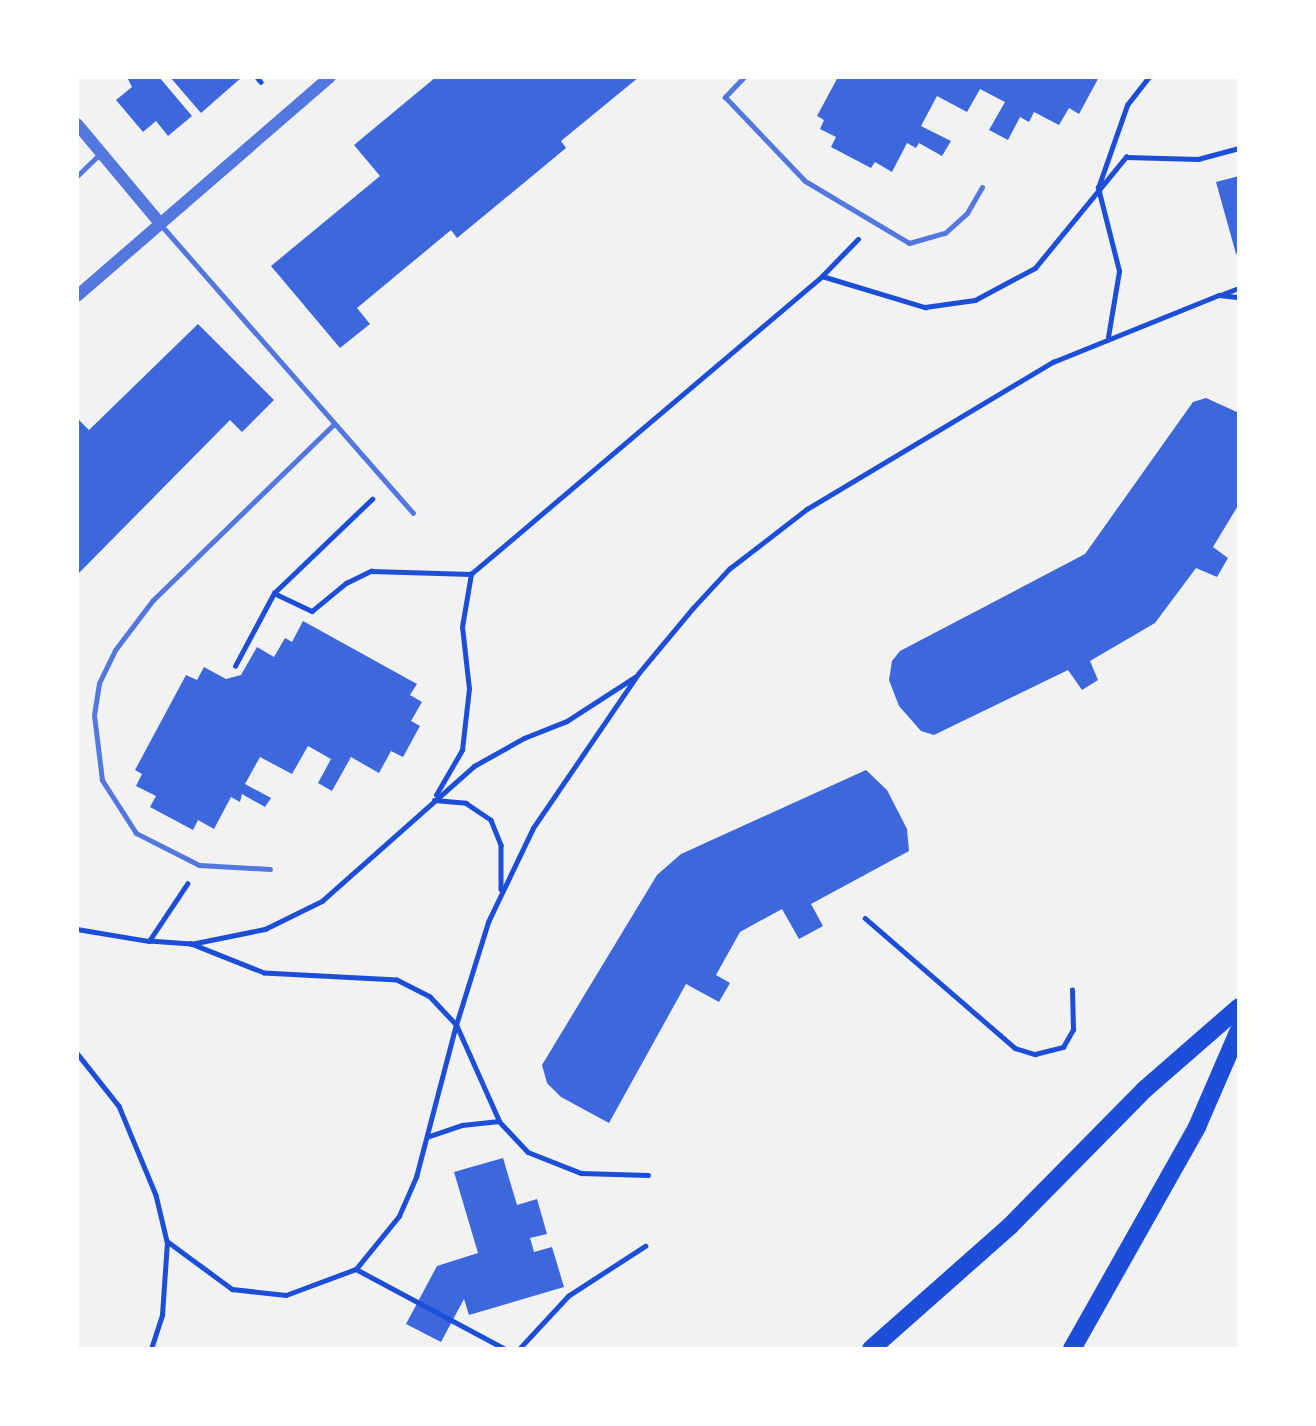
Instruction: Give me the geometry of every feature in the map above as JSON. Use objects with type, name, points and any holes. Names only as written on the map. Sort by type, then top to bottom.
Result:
[{"type":"main road","points":[[871,1349],[1010,1226],[1144,1090],[1239,1007]]},
{"type":"main road","points":[[1072,1349],[1197,1127],[1239,1030]]},
{"type":"street","points":[[77,296],[158,221],[330,77]]},
{"type":"street","points":[[77,124],[158,221]]},
{"type":"lane","points":[[744,77],[725,97],[805,181],[909,243],[945,233],[967,213],[982,187]]},
{"type":"lane","points":[[77,176],[101,153]]},
{"type":"lane","points":[[158,221],[385,486],[413,513]]},
{"type":"lane","points":[[271,869],[199,865],[136,833],[102,780],[94,716],[99,683],[115,650],[153,600],[334,424]]},
{"type":"path","points":[[257,77],[261,82]]},
{"type":"path","points":[[1107,338],[1119,271],[1098,188],[1127,105],[1149,77]]},
{"type":"path","points":[[822,275],[925,307],[975,300],[1035,268],[1126,157],[1198,159],[1239,148]]},
{"type":"path","points":[[433,800],[462,750],[470,689],[462,626],[471,574],[822,275],[875,221]]},
{"type":"path","points":[[167,1241],[232,1289],[286,1295],[355,1269],[399,1216],[426,1137],[456,1026],[501,893],[533,828],[638,674],[729,569],[772,534],[1053,362],[1107,338],[1239,288]]},
{"type":"path","points":[[1219,295],[1239,296]]},
{"type":"path","points":[[234,666],[274,593],[385,486]]},
{"type":"path","points":[[274,593],[312,611],[346,583],[371,571],[471,574]]},
{"type":"path","points":[[77,929],[149,941],[191,944],[265,929],[323,901],[433,800],[489,757],[567,721],[638,674]]},
{"type":"path","points":[[433,800],[466,803],[491,820],[501,845],[501,893]]},
{"type":"path","points":[[149,941],[183,890]]},
{"type":"path","points":[[865,918],[1015,1048],[1035,1054],[1063,1047],[1073,1030],[1072,990]]},
{"type":"path","points":[[191,944],[242,968],[264,973],[397,980],[430,997],[456,1026],[499,1121],[528,1152],[581,1173],[648,1175]]},
{"type":"path","points":[[77,1053],[119,1106],[156,1195],[167,1241],[162,1315],[151,1349]]},
{"type":"path","points":[[426,1137],[462,1125],[499,1121]]},
{"type":"path","points":[[519,1349],[568,1296],[645,1246]]},
{"type":"path","points":[[355,1269],[505,1349]]},
{"type":"building","points":[[127,77],[159,77],[192,116],[168,136],[156,121],[143,132],[116,100],[132,87]]},
{"type":"building","points":[[170,77],[242,77],[201,113]]},
{"type":"building","points":[[436,77],[639,77],[561,141],[566,148],[457,238],[451,230],[357,308],[370,324],[340,348],[271,266],[380,176],[354,145]]},
{"type":"building","points":[[838,77],[1099,77],[1079,114],[1069,108],[1059,125],[1034,112],[1029,122],[1020,117],[1008,140],[989,130],[1005,102],[980,89],[967,112],[937,96],[921,126],[951,141],[942,156],[919,143],[916,148],[907,143],[892,172],[875,162],[871,168],[831,147],[836,137],[820,129],[824,120],[817,116]]},
{"type":"building","points":[[1239,176],[1239,253],[1236,254],[1216,182]]},
{"type":"building","points":[[198,324],[274,400],[242,432],[230,420],[77,575],[77,418],[89,430]]},
{"type":"building","points":[[1206,398],[1239,413],[1239,504],[1213,547],[1228,558],[1217,577],[1196,568],[1155,623],[1090,661],[1098,680],[1082,690],[1068,670],[934,735],[921,731],[899,706],[889,680],[892,661],[900,651],[1085,554],[1193,402]]},
{"type":"building","points":[[303,621],[417,684],[410,695],[422,702],[411,721],[420,726],[403,757],[391,751],[379,773],[351,757],[332,791],[318,783],[331,759],[308,746],[292,774],[260,757],[245,784],[271,798],[265,807],[242,794],[240,802],[231,797],[214,829],[198,820],[193,830],[150,807],[156,796],[136,786],[142,774],[135,770],[186,675],[197,680],[204,667],[226,679],[241,675],[257,647],[274,657],[285,638],[292,642]]},
{"type":"building","points":[[866,770],[887,790],[907,829],[909,851],[811,904],[823,926],[799,939],[782,909],[740,932],[716,975],[730,983],[719,1002],[686,984],[609,1123],[561,1097],[547,1083],[542,1065],[657,875],[681,854]]},
{"type":"building","points":[[503,1158],[517,1205],[537,1199],[547,1234],[530,1238],[534,1252],[552,1247],[564,1287],[469,1315],[464,1299],[441,1342],[406,1324],[437,1266],[478,1253],[454,1172]]}]
